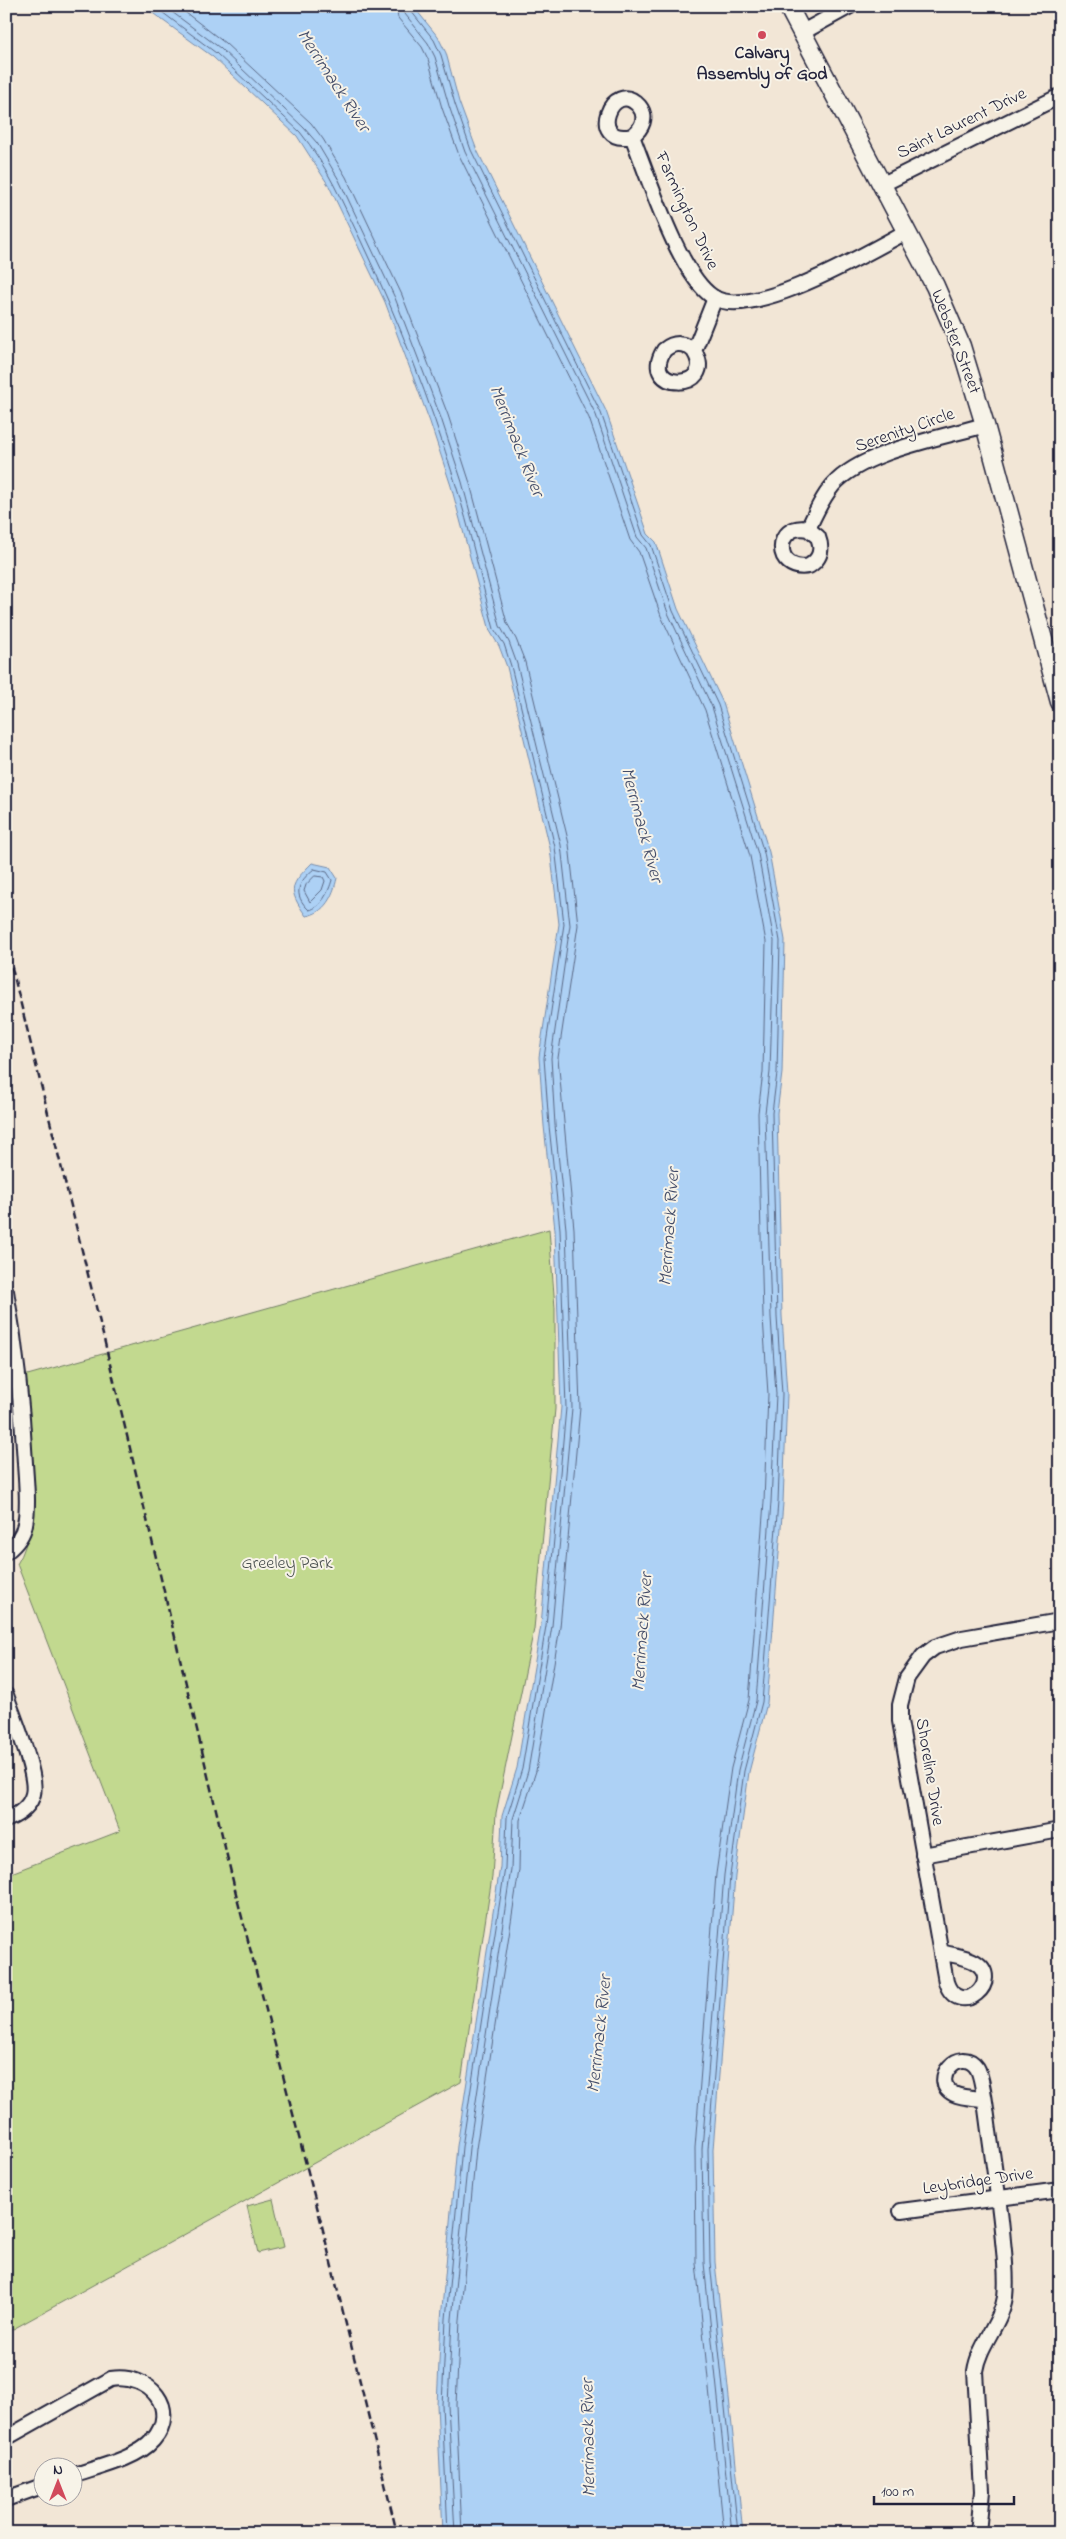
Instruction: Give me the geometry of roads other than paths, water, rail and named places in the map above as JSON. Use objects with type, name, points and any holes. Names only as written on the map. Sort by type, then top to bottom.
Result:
[{"type":"main road","name":"Webster Street","points":[[788,6],[906,232],[948,316],[960,346],[985,425],[1059,698]]},
{"type":"street","points":[[801,33],[850,6]]},
{"type":"street","name":"Saint Laurent Drive","points":[[881,185],[1060,96]]},
{"type":"street","name":"Farmington Drive","points":[[632,136],[664,215],[693,277],[714,298]]},
{"type":"street","points":[[694,351],[714,298],[740,302],[777,295],[844,265],[906,232]]},
{"type":"street","name":"Serenity Circle","points":[[808,529],[832,486],[856,466],[887,454],[985,425]]},
{"type":"street","points":[[6,1291],[17,1365],[23,1426],[26,1503],[25,1524],[21,1536],[15,1545],[6,1552]]},
{"type":"street","name":"Shoreline Drive","points":[[940,1952],[900,1721],[900,1706],[907,1678],[923,1656],[948,1641],[1060,1621]]},
{"type":"street","points":[[6,1695],[31,1770],[34,1792],[30,1803],[22,1811],[6,1820]]},
{"type":"street","points":[[923,1854],[1060,1830]]},
{"type":"street","points":[[978,2533],[982,2491],[975,2380],[979,2355],[1001,2311],[1006,2269],[999,2198],[984,2099]]},
{"type":"street","name":"Leybridge Drive","points":[[901,2211],[1060,2190]]},
{"type":"street","points":[[6,2438],[111,2379],[130,2378],[147,2385],[156,2394],[161,2406],[162,2418],[159,2430],[153,2441],[132,2455],[82,2472]]},
{"type":"street","points":[[6,2499],[32,2490]]},
{"type":"water","name":"Merrimack River","points":[[143,6],[413,6],[438,37],[446,53],[459,102],[476,148],[606,411],[648,534],[656,542],[678,609],[723,703],[769,852],[785,940],[782,1073],[777,1113],[782,1316],[787,1394],[783,1503],[767,1703],[749,1772],[735,1876],[713,2149],[715,2262],[743,2533],[443,2533],[437,2405],[441,2319],[457,2146],[500,1867],[502,1816],[517,1768],[541,1625],[561,1407],[555,1230],[539,1057],[559,924],[550,848],[507,667],[499,646],[490,631],[451,486],[430,422],[385,302],[329,186],[297,136],[213,57]]},
{"type":"water","points":[[312,863],[330,867],[337,878],[327,903],[318,911],[306,916],[296,899],[294,888],[295,882]]},
{"type":"railway","points":[[6,944],[104,1339],[238,1902],[321,2222],[397,2533]]},
{"type":"place","name":"Calvary Assembly of God","points":[[762,35]]},
{"type":"park label","name":"Greeley Park","points":[[287,1564]]}]
